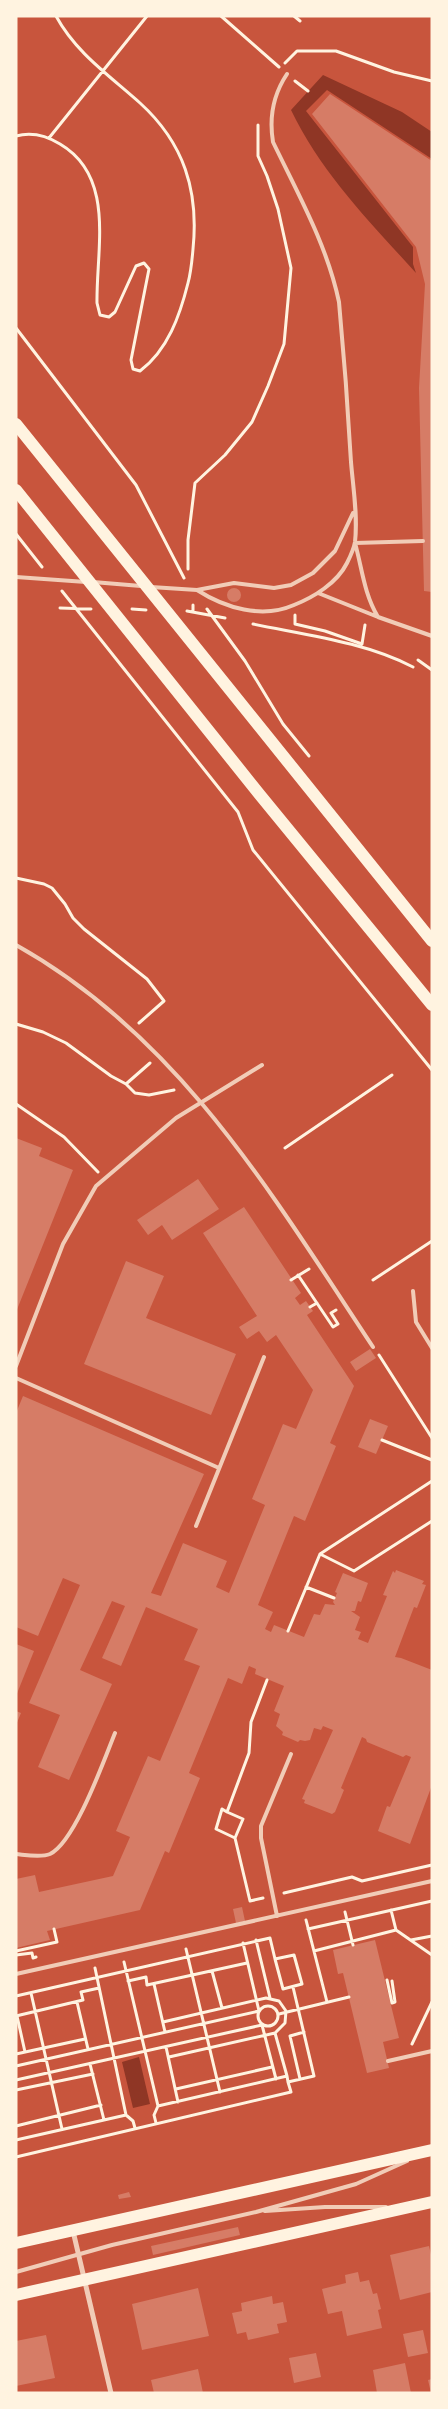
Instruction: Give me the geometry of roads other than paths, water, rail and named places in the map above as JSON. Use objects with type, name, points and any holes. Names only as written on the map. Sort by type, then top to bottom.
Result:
[{"type":"main road","points":[[16,424],[432,941]]},
{"type":"main road","points":[[16,490],[432,1006]]},
{"type":"main road","points":[[16,2243],[432,2150]]},
{"type":"main road","points":[[16,2295],[432,2202]]},
{"type":"street","points":[[73,2231],[111,2393]]},
{"type":"lane","points":[[287,74],[279,86],[270,124],[273,142],[303,204],[333,275],[344,354],[355,543],[363,569],[366,593],[378,617]]},
{"type":"lane","points":[[16,577],[197,590],[234,583],[274,588],[291,585],[313,573],[335,551],[347,529],[354,510]]},
{"type":"lane","points":[[355,543],[423,542]]},
{"type":"lane","points":[[197,590],[214,601],[239,609],[265,612],[283,610],[307,600],[328,585],[346,565],[355,543]]},
{"type":"lane","points":[[318,592],[378,617],[432,636]]},
{"type":"lane","points":[[16,945],[79,984],[133,1029],[189,1088],[240,1151],[373,1346]]},
{"type":"lane","points":[[16,1366],[63,1244],[87,1199],[104,1178],[176,1118],[262,1065]]},
{"type":"lane","points":[[413,1291],[416,1322],[432,1348]]},
{"type":"lane","points":[[196,1526],[264,1357]]},
{"type":"lane","points":[[16,1378],[219,1468]]},
{"type":"lane","points":[[16,1854],[33,1856],[50,1854],[61,1845],[74,1828],[115,1733]]},
{"type":"lane","points":[[277,1916],[261,1838],[261,1826],[291,1754]]},
{"type":"lane","points":[[16,1974],[432,1881]]},
{"type":"lane","points":[[388,2061],[432,2051]]},
{"type":"lane","points":[[16,2272],[133,2240],[256,2212],[356,2184],[432,2150]]},
{"type":"lane","points":[[256,2212],[325,2207],[413,2207]]}]
